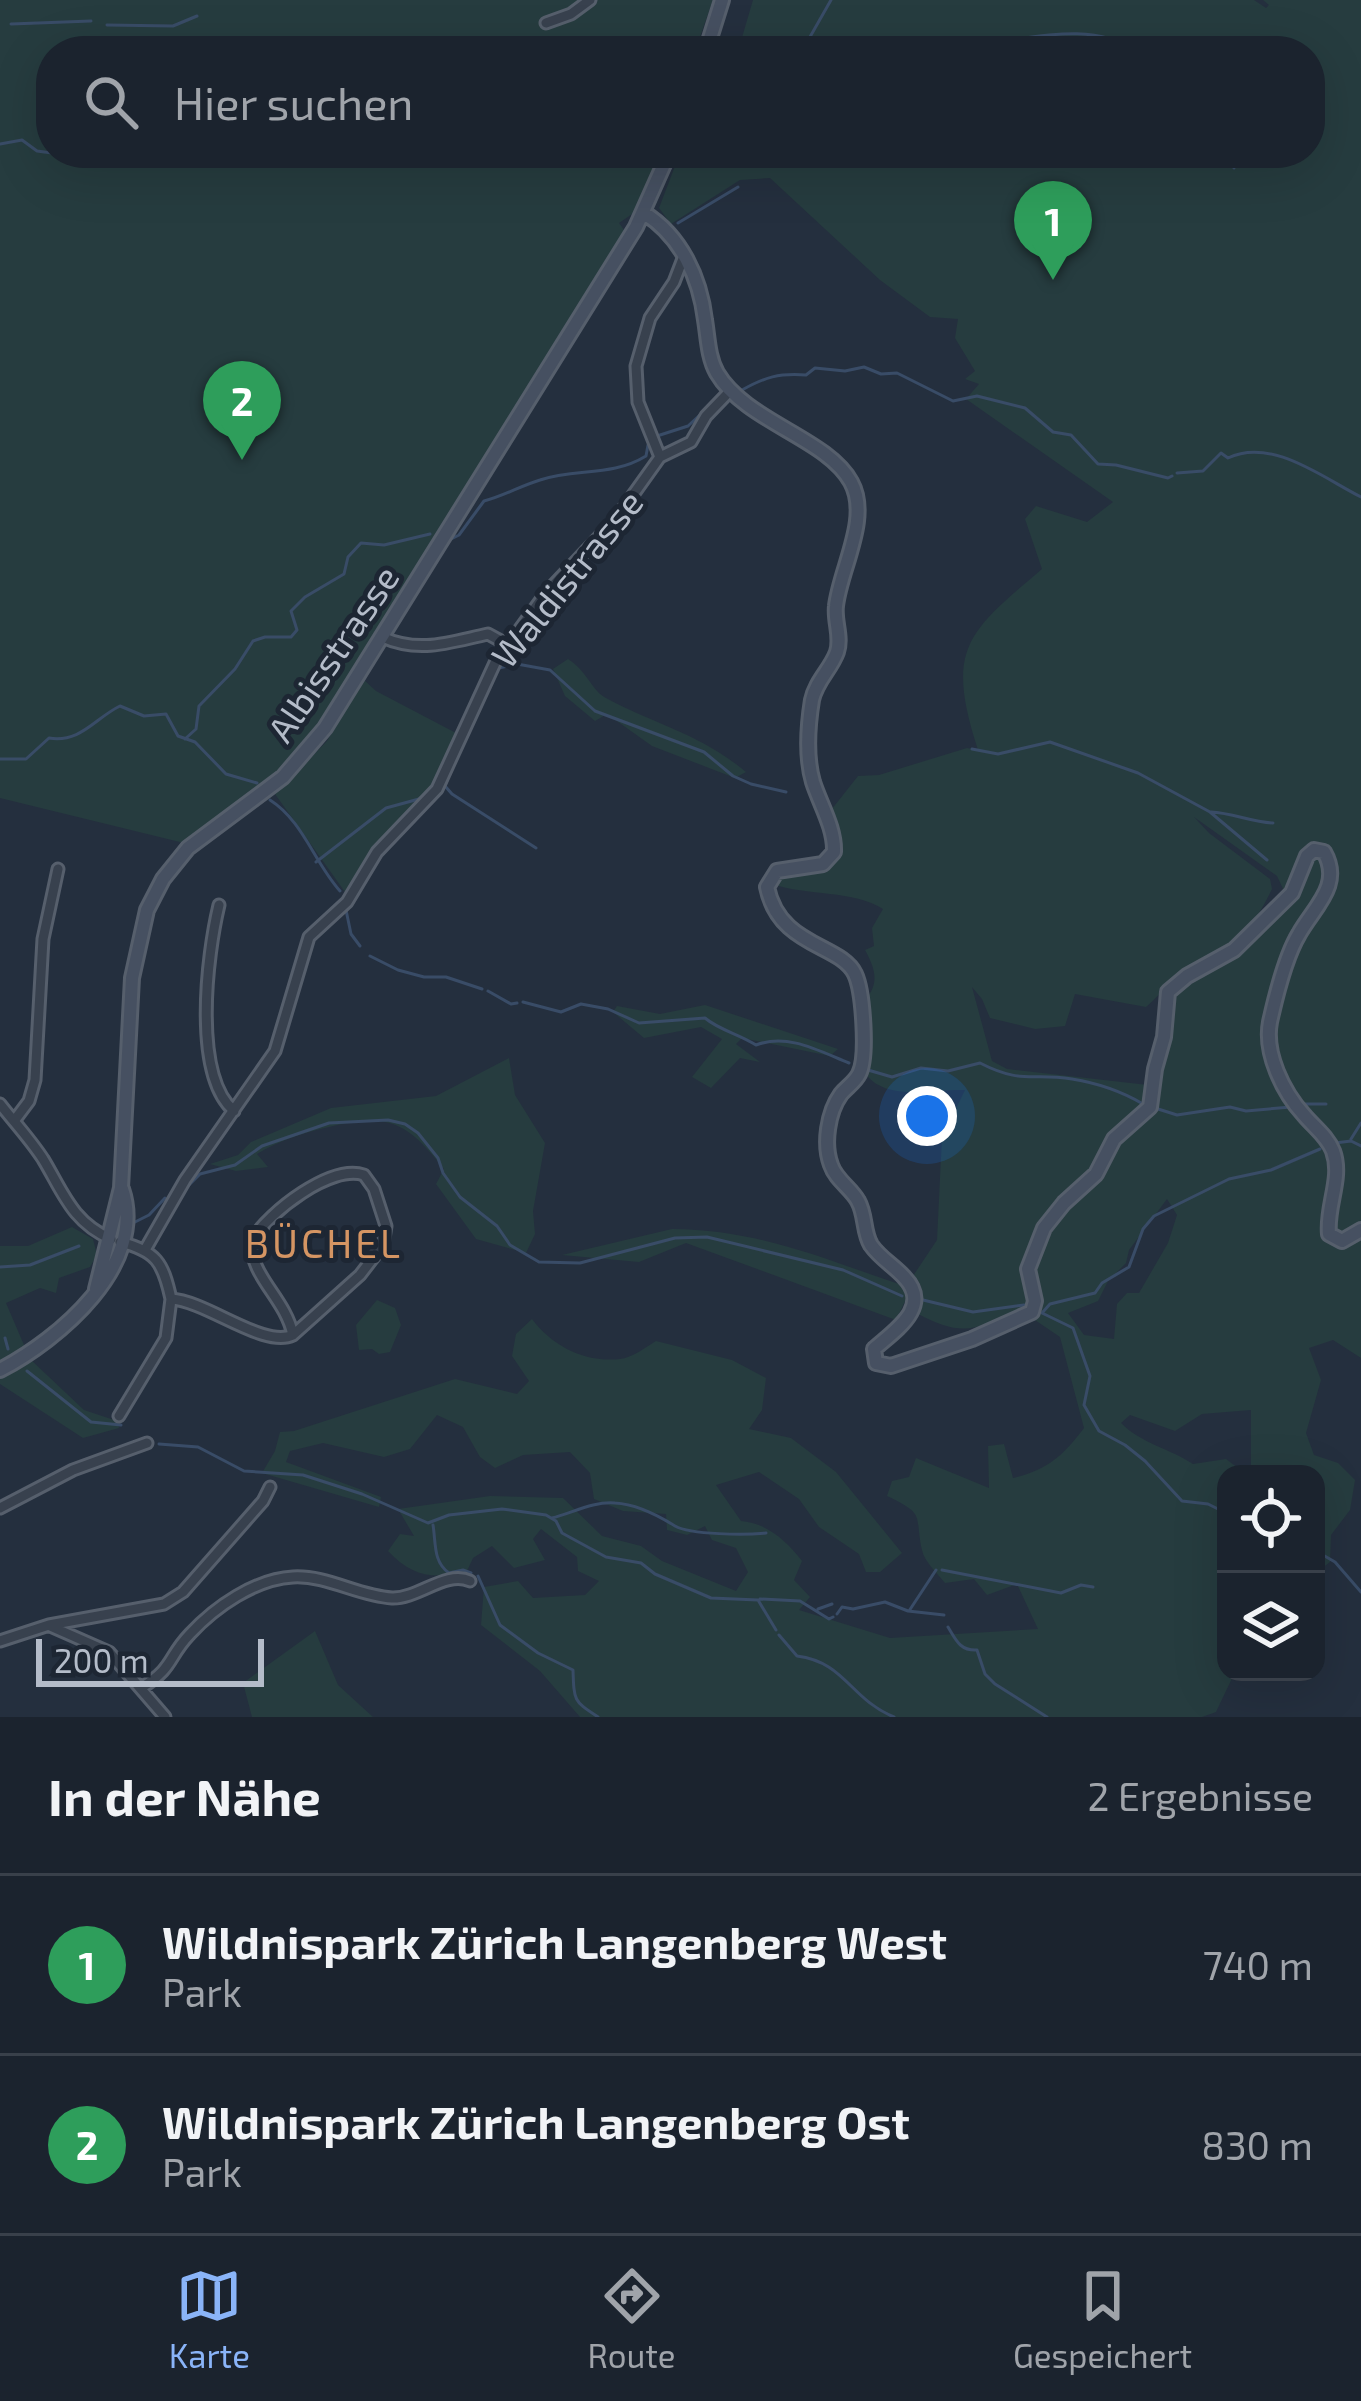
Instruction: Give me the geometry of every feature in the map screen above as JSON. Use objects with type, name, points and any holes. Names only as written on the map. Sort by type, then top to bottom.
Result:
[{"type":"street","points":[[546,23],[571,14],[590,0]]},
{"type":"street","points":[[711,36],[722,0]]},
{"type":"street","name":"Albisstrasse","points":[[0,1370],[57,1334],[106,1280],[125,1207],[132,978],[147,910],[163,879],[188,848],[283,777],[310,749],[644,213],[663,168]]},
{"type":"street","points":[[644,213],[666,230],[684,256],[703,304],[711,359],[731,390],[835,462],[850,479],[857,497],[856,525],[836,605],[838,650],[814,693],[811,721],[810,769],[834,852],[823,863],[777,871],[767,887],[772,904],[789,927],[847,963],[858,982],[864,1061],[832,1110],[829,1158],[835,1174],[858,1201],[869,1241],[910,1285],[914,1298],[905,1324],[874,1349],[876,1363],[891,1366],[1030,1314],[1035,1300],[1028,1269],[1044,1228],[1096,1174],[1112,1141],[1151,1105],[1168,992],[1238,947],[1292,893],[1308,853],[1318,849],[1328,858],[1330,884],[1296,939],[1267,1042],[1292,1099],[1333,1150],[1336,1170],[1329,1234],[1342,1241],[1361,1230]]},
{"type":"street","name":"Waldistrasse","points":[[660,457],[638,402],[637,366],[650,318],[674,282],[684,256]]},
{"type":"street","name":"Waldistrasse","points":[[146,1248],[157,1224],[275,1051],[309,937],[347,902],[377,852],[437,789],[479,694],[508,645],[546,593],[615,520],[660,457],[691,442],[706,416],[731,390]]},
{"type":"street","points":[[382,637],[434,648],[488,634],[508,645]]},
{"type":"street","points":[[14,1121],[35,1080],[44,939],[58,868]]},
{"type":"street","points":[[219,905],[207,962],[207,1019],[215,1084],[234,1111]]},
{"type":"street","points":[[0,1104],[42,1158],[70,1208],[88,1226],[146,1248],[165,1276],[171,1299],[166,1338],[119,1415]]},
{"type":"street","points":[[171,1299],[194,1303],[271,1338],[292,1335],[360,1275],[385,1239],[386,1226],[374,1189],[359,1173],[344,1173],[318,1184],[276,1213],[252,1240],[256,1267],[284,1305],[292,1335]]},
{"type":"street","points":[[0,1508],[61,1475],[147,1443]]},
{"type":"street","points":[[0,1641],[49,1625],[149,1609],[174,1598],[262,1501],[269,1487]]},
{"type":"street","points":[[141,1688],[166,1672],[191,1632],[220,1607],[275,1580],[316,1579],[393,1598],[458,1577],[470,1581]]},
{"type":"street","points":[[49,1625],[110,1652],[165,1717]]},
{"type":"green space","points":[[0,0],[713,0],[700,36],[36,36],[36,168],[656,168],[638,210],[619,223],[624,230],[621,238],[314,733],[279,771],[184,843],[0,798]]},
{"type":"green space","points":[[753,0],[1254,0],[1266,8],[1269,5],[1263,0],[1361,0],[1361,1358],[1333,1340],[1309,1348],[1321,1380],[1306,1433],[1314,1455],[1338,1463],[1355,1480],[1350,1510],[1331,1535],[1330,1562],[1325,1566],[1325,1465],[1251,1465],[1251,1410],[1202,1414],[1175,1431],[1130,1415],[1121,1423],[1193,1464],[1226,1459],[1234,1465],[1217,1465],[1217,1681],[1231,1681],[1216,1712],[1202,1717],[580,1717],[540,1671],[481,1625],[484,1587],[518,1581],[533,1598],[585,1595],[599,1581],[578,1571],[577,1557],[541,1529],[533,1539],[545,1560],[514,1568],[492,1546],[473,1558],[467,1571],[434,1575],[415,1571],[388,1551],[400,1534],[414,1536],[398,1509],[490,1496],[563,1498],[602,1536],[641,1546],[662,1561],[736,1591],[748,1572],[736,1548],[712,1540],[705,1526],[687,1535],[667,1530],[666,1514],[623,1511],[594,1499],[590,1473],[570,1452],[523,1455],[495,1468],[480,1457],[463,1427],[437,1415],[410,1449],[384,1457],[323,1443],[290,1451],[286,1462],[381,1497],[379,1507],[262,1473],[280,1432],[455,1379],[517,1394],[529,1381],[512,1356],[516,1334],[532,1319],[559,1345],[594,1358],[625,1358],[656,1341],[732,1360],[766,1378],[762,1410],[749,1429],[791,1438],[836,1472],[902,1553],[880,1572],[866,1572],[859,1554],[819,1527],[799,1499],[759,1472],[716,1485],[741,1521],[776,1534],[802,1561],[794,1580],[810,1597],[799,1610],[890,1638],[1038,1629],[1017,1584],[987,1595],[974,1579],[945,1583],[923,1554],[914,1512],[887,1496],[892,1481],[909,1477],[916,1458],[989,1488],[988,1446],[1004,1444],[1013,1478],[1053,1460],[1084,1428],[1060,1337],[1032,1318],[1039,1303],[1031,1269],[1046,1231],[1099,1176],[1114,1144],[1154,1108],[1172,997],[1182,984],[1236,953],[1286,895],[1277,876],[1194,817],[1270,879],[1272,889],[1262,908],[1231,944],[1175,980],[1146,1007],[1075,994],[1065,1026],[1035,1029],[990,1018],[972,987],[992,1061],[1007,1069],[1148,1085],[1143,1109],[1109,1138],[1098,1164],[1055,1204],[1033,1236],[1024,1266],[1031,1299],[1025,1314],[1019,1310],[980,1326],[958,1328],[918,1314],[921,1286],[913,1276],[937,1240],[942,1137],[965,1090],[896,1091],[872,1081],[864,1071],[869,1058],[863,1002],[874,977],[865,950],[874,946],[872,928],[883,909],[858,899],[772,884],[781,874],[832,863],[837,848],[828,814],[858,776],[879,775],[967,748],[978,750],[968,716],[964,665],[980,628],[1042,569],[1025,519],[1036,506],[1087,522],[1113,502],[966,399],[979,384],[965,379],[975,371],[955,338],[958,319],[930,317],[880,280],[770,178],[740,180],[671,224],[659,208],[674,168],[1325,168],[1325,36],[742,36]],"holes":[[[1167,1199],[1177,1215],[1168,1243],[1139,1293],[1127,1293],[1117,1304],[1114,1339],[1084,1335],[1068,1313],[1098,1301]]]},
{"type":"green space","points":[[568,659],[606,698],[695,739],[746,772],[735,778],[652,746],[607,714],[595,721],[565,696],[553,669]]},
{"type":"green space","points":[[364,680],[456,733],[433,789],[372,849],[345,892],[275,794],[327,741]]},
{"type":"green space","points":[[705,1005],[838,1049],[830,1056],[742,1038],[736,1044],[760,1062],[740,1058],[711,1088],[692,1077],[722,1039],[701,1027],[644,1038],[613,1012],[617,1006],[660,1014]]},
{"type":"green space","points":[[509,1058],[515,1095],[545,1143],[533,1211],[535,1234],[526,1253],[476,1239],[436,1184],[444,1169],[407,1131],[382,1121],[301,1134],[257,1154],[268,1167],[236,1171],[210,1164],[331,1108],[436,1096]]},
{"type":"green space","points":[[72,1227],[93,1239],[97,1255],[90,1267],[59,1278],[56,1293],[40,1288],[6,1303],[30,1359],[84,1410],[117,1421],[119,1428],[83,1438],[0,1384],[0,1246],[28,1246]]},
{"type":"green space","points":[[672,1229],[734,1234],[790,1247],[902,1285],[908,1295],[896,1320],[686,1243],[639,1262],[562,1255]]},
{"type":"green space","points":[[377,1300],[395,1308],[401,1325],[390,1352],[379,1354],[359,1350],[356,1325]]},
{"type":"green space","points":[[315,1631],[338,1685],[373,1717],[252,1717],[243,1683]]},
{"type":"waterway","points":[[811,36],[831,0]]},
{"type":"waterway","points":[[107,25],[173,26],[197,16]]},
{"type":"waterway","points":[[11,24],[91,21]]},
{"type":"waterway","points":[[1039,36],[1099,36]]},
{"type":"waterway","points":[[0,144],[22,140],[36,150]]},
{"type":"waterway","points":[[678,223],[738,187]]},
{"type":"waterway","points":[[742,390],[772,377],[806,375],[815,368],[845,371],[864,367],[881,374],[897,373],[953,401],[977,396],[1025,408],[1053,432],[1071,435],[1098,464],[1172,476]]},
{"type":"waterway","points":[[657,436],[688,426],[702,413]]},
{"type":"waterway","points":[[451,539],[484,501],[553,476],[633,463],[646,456],[648,445]]},
{"type":"waterway","points":[[1177,473],[1203,471],[1221,453],[1228,458],[1262,453],[1297,462],[1361,497]]},
{"type":"waterway","points":[[185,739],[196,729],[199,706],[235,669],[253,641],[291,637],[297,630],[291,611],[344,574],[348,557],[361,543],[384,545],[430,534]]},
{"type":"waterway","points":[[493,677],[499,668],[517,664],[550,670],[595,711],[704,752],[751,784],[786,792]]},
{"type":"waterway","points":[[461,748],[487,691]]},
{"type":"waterway","points":[[0,759],[26,759],[49,738],[79,733],[120,706],[144,716],[166,714],[178,736],[195,742],[226,774],[257,783]]},
{"type":"waterway","points":[[972,749],[998,754],[1050,742],[1138,773],[1210,812],[1267,860]]},
{"type":"waterway","points":[[452,767],[445,786],[452,794],[536,848]]},
{"type":"waterway","points":[[316,862],[386,808],[430,791]]},
{"type":"waterway","points":[[270,800],[300,830],[340,891]]},
{"type":"waterway","points":[[1211,812],[1273,823]]},
{"type":"waterway","points":[[346,910],[351,934],[360,946]]},
{"type":"waterway","points":[[370,956],[398,970],[446,977],[482,989]]},
{"type":"waterway","points":[[488,991],[517,1003]]},
{"type":"waterway","points":[[523,1002],[561,1012],[581,1004],[608,1009],[639,1023],[705,1018],[756,1045],[792,1042],[849,1063]]},
{"type":"waterway","points":[[868,1070],[892,1077],[921,1068],[948,1071],[980,1063],[1017,1076],[1091,1083],[1143,1104]]},
{"type":"waterway","points":[[1303,1104],[1326,1104]]},
{"type":"waterway","points":[[1155,1108],[1177,1115],[1230,1107],[1246,1111],[1291,1107]]},
{"type":"waterway","points":[[188,1186],[200,1174],[235,1165],[262,1146],[329,1123],[388,1120],[418,1133],[460,1197],[497,1226],[510,1245],[539,1262],[580,1263],[675,1238],[707,1237],[843,1270],[902,1296]]},
{"type":"waterway","points":[[1351,1139],[1361,1123]]},
{"type":"waterway","points":[[1335,1143],[1351,1141],[1361,1146]]},
{"type":"waterway","points":[[1217,1508],[1182,1501],[1145,1461],[1099,1431],[1084,1405],[1090,1376],[1073,1328],[1042,1313],[1050,1304],[1095,1293],[1102,1283],[1129,1267],[1143,1229],[1154,1216],[1229,1179],[1271,1170],[1320,1149]]},
{"type":"waterway","points":[[133,1223],[165,1198]]},
{"type":"waterway","points":[[0,1267],[30,1265],[79,1246]]},
{"type":"waterway","points":[[923,1300],[973,1312],[1024,1305]]},
{"type":"waterway","points":[[5,1338],[8,1349]]},
{"type":"waterway","points":[[27,1371],[91,1422],[121,1425]]},
{"type":"waterway","points":[[159,1444],[198,1447],[244,1471],[303,1475],[428,1523],[449,1515],[502,1509],[546,1515],[562,1533],[606,1557],[641,1563],[711,1598],[758,1600],[776,1630]]},
{"type":"waterway","points":[[552,1518],[615,1503],[693,1531],[766,1533]]},
{"type":"waterway","points":[[433,1525],[436,1552],[444,1569],[471,1573]]},
{"type":"waterway","points":[[1325,1556],[1361,1592]]},
{"type":"waterway","points":[[909,1611],[936,1570]]},
{"type":"waterway","points":[[942,1570],[1061,1593],[1081,1585],[1093,1587]]},
{"type":"waterway","points":[[478,1576],[500,1625],[538,1653],[573,1670],[577,1700],[598,1717]]},
{"type":"waterway","points":[[760,1599],[800,1601],[833,1617]]},
{"type":"waterway","points":[[837,1614],[842,1607],[885,1602],[908,1611],[944,1615]]},
{"type":"waterway","points":[[818,1609],[832,1604]]},
{"type":"waterway","points":[[948,1627],[962,1647],[977,1650],[985,1674],[995,1684],[1047,1717]]},
{"type":"waterway","points":[[779,1635],[797,1656],[826,1666],[894,1717]]},
{"type":"place","name":"Wildnispark Zürich Langenberg West","points":[[1053,280]]},
{"type":"place","name":"Wildnispark Zürich Langenberg Ost","points":[[242,460]]},
{"type":"district","name":"BÜCHEL","points":[[324,1242]]}]
